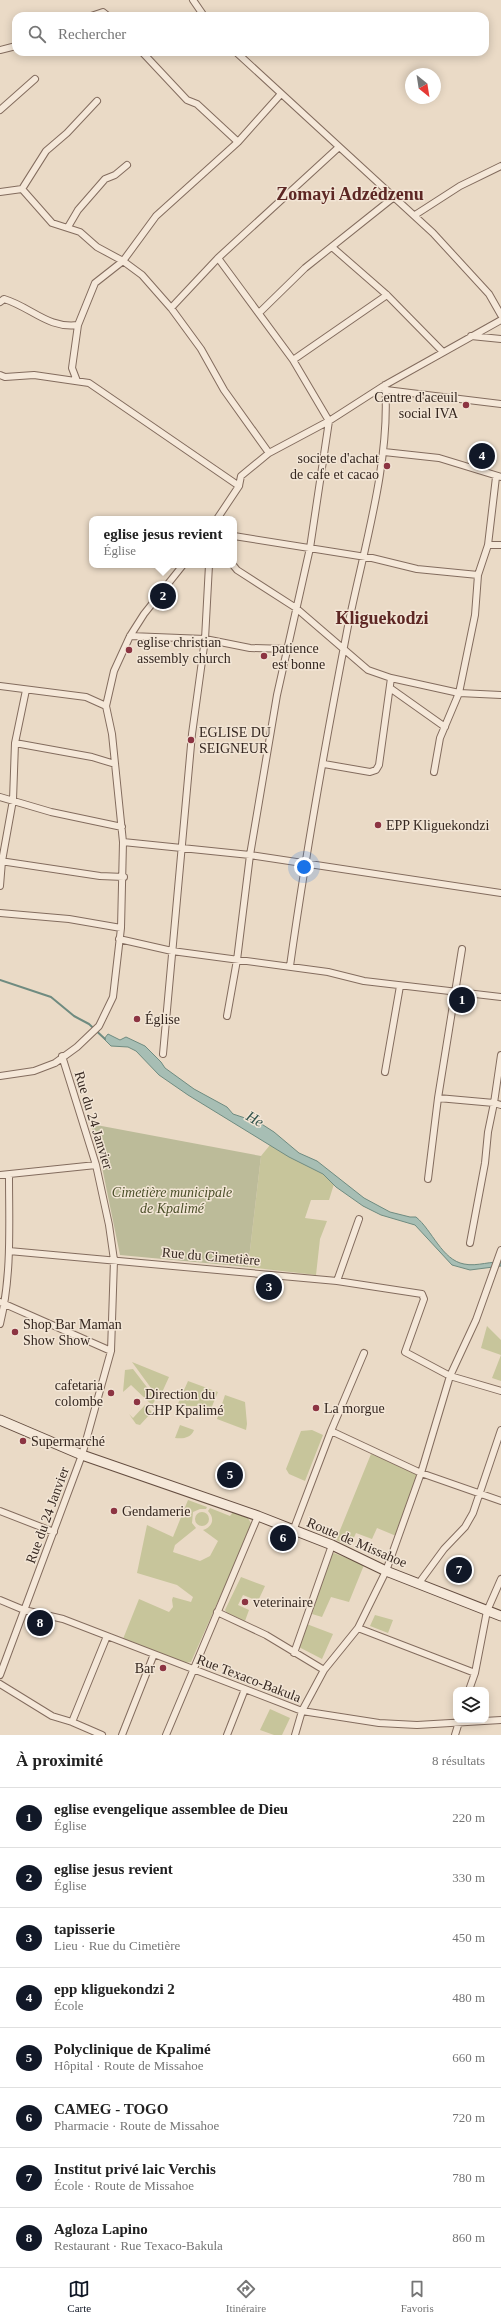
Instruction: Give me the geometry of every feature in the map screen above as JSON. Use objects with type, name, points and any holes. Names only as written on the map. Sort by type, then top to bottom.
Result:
[{"type":"main road","name":"Route de Missahoe","points":[[0,1420],[82,1455],[258,1516],[332,1545],[386,1571],[419,1582],[501,1616]]},
{"type":"street","points":[[193,0],[201,12]]},
{"type":"street","points":[[0,50],[12,47]]},
{"type":"street","points":[[146,56],[187,100],[197,104],[238,142]]},
{"type":"street","points":[[241,56],[263,75],[280,94],[339,147],[357,160],[394,197],[416,215],[489,294],[501,315]]},
{"type":"street","points":[[0,110],[36,79]]},
{"type":"street","points":[[77,381],[72,368],[78,325],[95,283],[123,261],[156,216],[238,142],[280,94]]},
{"type":"street","points":[[22,189],[40,158],[97,101]]},
{"type":"street","points":[[171,308],[218,258],[339,147]]},
{"type":"street","points":[[68,227],[78,210],[105,179],[115,175],[127,165]]},
{"type":"street","points":[[416,215],[460,186],[501,166]]},
{"type":"street","points":[[0,192],[22,189]]},
{"type":"street","points":[[22,189],[52,223],[80,232],[97,247],[123,261],[142,275],[171,308],[201,349],[224,390],[269,453]]},
{"type":"street","points":[[260,312],[305,268],[394,197]]},
{"type":"street","points":[[332,247],[387,295],[443,352]]},
{"type":"street","points":[[218,258],[260,312],[293,360],[328,421],[310,548],[277,695],[250,855],[238,960],[226,1016]]},
{"type":"street","points":[[293,360],[387,295]]},
{"type":"street","points":[[0,302],[4,299],[14,302],[41,318],[65,327],[78,325]]},
{"type":"street","points":[[219,516],[239,486],[241,476],[269,453],[386,388],[443,352],[501,320]]},
{"type":"street","points":[[471,336],[501,339]]},
{"type":"street","points":[[0,375],[5,377],[34,375],[89,383],[239,486]]},
{"type":"street","points":[[386,388],[501,404]]},
{"type":"street","points":[[290,966],[305,865],[344,649],[384,452],[386,388]]},
{"type":"street","points":[[384,452],[439,458],[498,477],[488,545],[478,575],[475,615],[459,693],[440,738],[434,772]]},
{"type":"street","points":[[237,536],[363,557],[418,569],[478,575]]},
{"type":"street","points":[[488,545],[501,545]]},
{"type":"street","points":[[0,1076],[34,1071],[55,1063],[62,1056],[77,1047],[99,1026],[113,997],[121,928],[124,878],[122,827],[115,764],[106,706],[114,671],[130,636],[180,568]]},
{"type":"street","points":[[163,1054],[183,848],[192,734],[205,639],[209,568]]},
{"type":"street","points":[[235,568],[296,608],[368,670],[391,678],[459,693],[501,695]]},
{"type":"street","points":[[130,636],[205,639],[250,648],[288,649]]},
{"type":"street","points":[[324,764],[370,772],[376,770],[379,765],[391,678]]},
{"type":"street","points":[[0,686],[86,697],[106,706]]},
{"type":"street","points":[[390,688],[445,727]]},
{"type":"street","points":[[0,886],[1,861],[13,800],[16,743],[26,690]]},
{"type":"street","points":[[16,743],[92,757],[115,764]]},
{"type":"street","points":[[0,797],[50,812],[122,827]]},
{"type":"street","points":[[123,842],[250,855],[305,865],[501,893]]},
{"type":"street","points":[[1,861],[100,876],[124,878]]},
{"type":"street","points":[[0,913],[69,919],[121,928]]},
{"type":"street","points":[[119,939],[172,952],[290,966],[400,986],[501,997]]},
{"type":"street","points":[[428,1179],[438,1098],[462,950]]},
{"type":"street","points":[[385,1072],[400,986]]},
{"type":"street","points":[[470,1243],[486,1163],[488,1132],[498,1104],[501,1055]]},
{"type":"street","name":"Rue du 24 Janvier","points":[[0,1675],[82,1455],[111,1351],[114,1260],[96,1165],[62,1056]]},
{"type":"street","points":[[438,1098],[498,1104]]},
{"type":"street","points":[[0,1175],[96,1165]]},
{"type":"street","points":[[0,1324],[9,1251],[9,1174]]},
{"type":"street","points":[[337,1281],[359,1219]]},
{"type":"street","points":[[295,1735],[302,1711],[324,1670],[358,1628],[386,1571],[421,1473],[450,1376],[476,1320],[501,1250]]},
{"type":"street","name":"Rue du Cimetière","points":[[9,1251],[337,1281],[422,1294],[424,1300],[405,1352],[450,1376]]},
{"type":"street","points":[[3,1303],[111,1351]]},
{"type":"street","points":[[293,1531],[331,1431],[364,1353]]},
{"type":"street","points":[[450,1376],[501,1391]]},
{"type":"street","points":[[419,1582],[444,1549],[465,1527],[473,1513],[501,1430]]},
{"type":"street","points":[[331,1431],[421,1473],[501,1500]]},
{"type":"street","points":[[0,1511],[54,1532]]},
{"type":"street","points":[[166,1735],[258,1516]]},
{"type":"street","points":[[294,1653],[332,1545]]},
{"type":"street","points":[[470,1687],[475,1673],[487,1611],[501,1579]]},
{"type":"street","name":"Rue Texaco-Bakula","points":[[0,1600],[24,1610],[63,1619],[302,1711],[379,1723],[417,1725],[453,1722]]},
{"type":"street","points":[[217,1612],[266,1635],[324,1670]]},
{"type":"street","points":[[358,1628],[475,1673]]},
{"type":"street","points":[[72,1722],[106,1636]]},
{"type":"street","points":[[122,1735],[154,1654]]},
{"type":"street","points":[[0,1684],[52,1716],[72,1722],[102,1735]]},
{"type":"street","points":[[227,1735],[244,1689]]},
{"type":"street","name":"Rue Texaco-Bakula","points":[[489,1721],[501,1720]]},
{"type":"street","points":[[455,1735],[458,1723]]},
{"type":"shaded area","points":[[108,1034],[120,1040],[126,1037],[145,1046],[165,1068],[194,1089],[227,1107],[233,1114],[260,1123],[274,1132],[299,1153],[317,1161],[364,1198],[390,1212],[416,1217],[449,1257],[469,1265],[498,1262],[501,1263],[501,1266],[470,1270],[452,1265],[415,1225],[381,1215],[363,1206],[336,1187],[323,1174],[289,1157],[188,1095],[159,1075],[136,1051],[128,1047],[111,1046],[104,1039]]},
{"type":"shaded area","points":[[270,1145],[323,1174],[334,1184],[329,1200],[311,1200],[305,1218],[327,1221],[320,1239],[316,1275],[248,1267],[261,1156]]},
{"type":"shaded area","points":[[487,1326],[501,1340],[501,1355],[481,1348]]},
{"type":"shaded area","points":[[501,1355],[501,1381],[492,1378]]},
{"type":"shaded area","points":[[132,1362],[169,1377],[159,1399]]},
{"type":"shaded area","points":[[133,1369],[156,1399],[152,1405],[131,1385],[123,1392],[125,1370]]},
{"type":"shaded area","points":[[188,1381],[218,1392],[210,1411],[199,1406],[177,1406]]},
{"type":"shaded area","points":[[225,1395],[245,1402],[247,1424],[246,1430],[217,1419]]},
{"type":"shaded area","points":[[145,1405],[152,1412],[140,1425],[136,1424],[129,1414],[133,1418]]},
{"type":"shaded area","points":[[180,1425],[194,1430],[193,1433],[186,1437],[175,1438]]},
{"type":"shaded area","points":[[312,1430],[323,1435],[305,1481],[289,1474],[286,1469],[301,1431]]},
{"type":"shaded area","points":[[371,1454],[424,1474],[401,1538],[377,1528],[372,1539],[356,1533],[350,1546],[336,1540]]},
{"type":"shaded area","points":[[188,1500],[207,1507],[206,1509],[200,1509],[193,1512],[192,1523],[196,1528],[175,1545],[173,1552],[200,1561],[210,1556],[218,1541],[203,1530],[209,1527],[212,1522],[212,1516],[208,1511],[210,1508],[230,1516],[233,1512],[248,1518],[252,1525],[191,1662],[185,1663],[123,1639],[139,1599],[169,1612],[173,1607],[173,1597],[191,1602],[193,1597],[177,1585],[137,1573],[147,1525],[173,1537]]},
{"type":"shaded area","points":[[199,1512],[205,1512],[209,1516],[209,1522],[205,1526],[199,1526],[195,1522],[195,1516]]},
{"type":"shaded area","points":[[334,1553],[364,1565],[349,1602],[331,1597],[322,1617],[312,1614],[331,1555]]},
{"type":"shaded area","points":[[241,1577],[265,1586],[258,1601],[243,1595],[238,1605],[249,1610],[245,1621],[227,1613],[225,1610]]},
{"type":"shaded area","points":[[375,1615],[393,1620],[388,1633],[370,1626]]},
{"type":"shaded area","points":[[304,1623],[333,1634],[322,1659],[295,1645]]},
{"type":"shaded area","points":[[270,1709],[290,1718],[282,1735],[274,1735],[260,1730]]},
{"type":"green space","name":"Cimetière municipale de Kpalimé","points":[[91,1124],[261,1156],[248,1267],[120,1255],[102,1167]]},
{"type":"waterway","name":"He","points":[[0,980],[51,997],[74,1016],[89,1024],[105,1039]]},
{"type":"place","name":"Centre d'aceuil social IVA","points":[[466,405]]},
{"type":"place","name":"epp kliguekondzi 2","points":[[482,456]]},
{"type":"place","name":"societe d'achat de cafe et cacao","points":[[387,466]]},
{"type":"place","name":"eglise jesus revient","points":[[163,596]]},
{"type":"place","name":"eglise christian assembly church","points":[[129,650]]},
{"type":"place","name":"patience est bonne","points":[[264,656]]},
{"type":"place","name":"EGLISE DU SEIGNEUR","points":[[191,740]]},
{"type":"place","name":"EPP Kliguekondzi","points":[[378,825]]},
{"type":"place","name":"eglise evengelique assemblee de Dieu","points":[[462,1000]]},
{"type":"place","name":"Église","points":[[137,1019]]},
{"type":"place","name":"tapisserie","points":[[269,1287]]},
{"type":"place","name":"Shop Bar Maman Show Show","points":[[15,1332]]},
{"type":"place","name":"cafetaria colombe","points":[[111,1393]]},
{"type":"place","name":"Direction du CHP Kpalimé","points":[[137,1402]]},
{"type":"place","name":"La morgue","points":[[316,1408]]},
{"type":"place","name":"Supermarché","points":[[23,1441]]},
{"type":"place","name":"Polyclinique de Kpalimé","points":[[230,1475]]},
{"type":"place","name":"Gendamerie","points":[[114,1511]]},
{"type":"place","name":"CAMEG - TOGO","points":[[283,1538]]},
{"type":"place","name":"Institut privé laic Verchis","points":[[459,1570]]},
{"type":"place","name":"veterinaire","points":[[245,1602]]},
{"type":"place","name":"Agloza Lapino","points":[[40,1623]]},
{"type":"place","name":"Bar","points":[[163,1668]]},
{"type":"district","name":"Zomayi Adzédzenu","points":[[350,194]]},
{"type":"district","name":"Kliguekodzi","points":[[382,618]]}]
